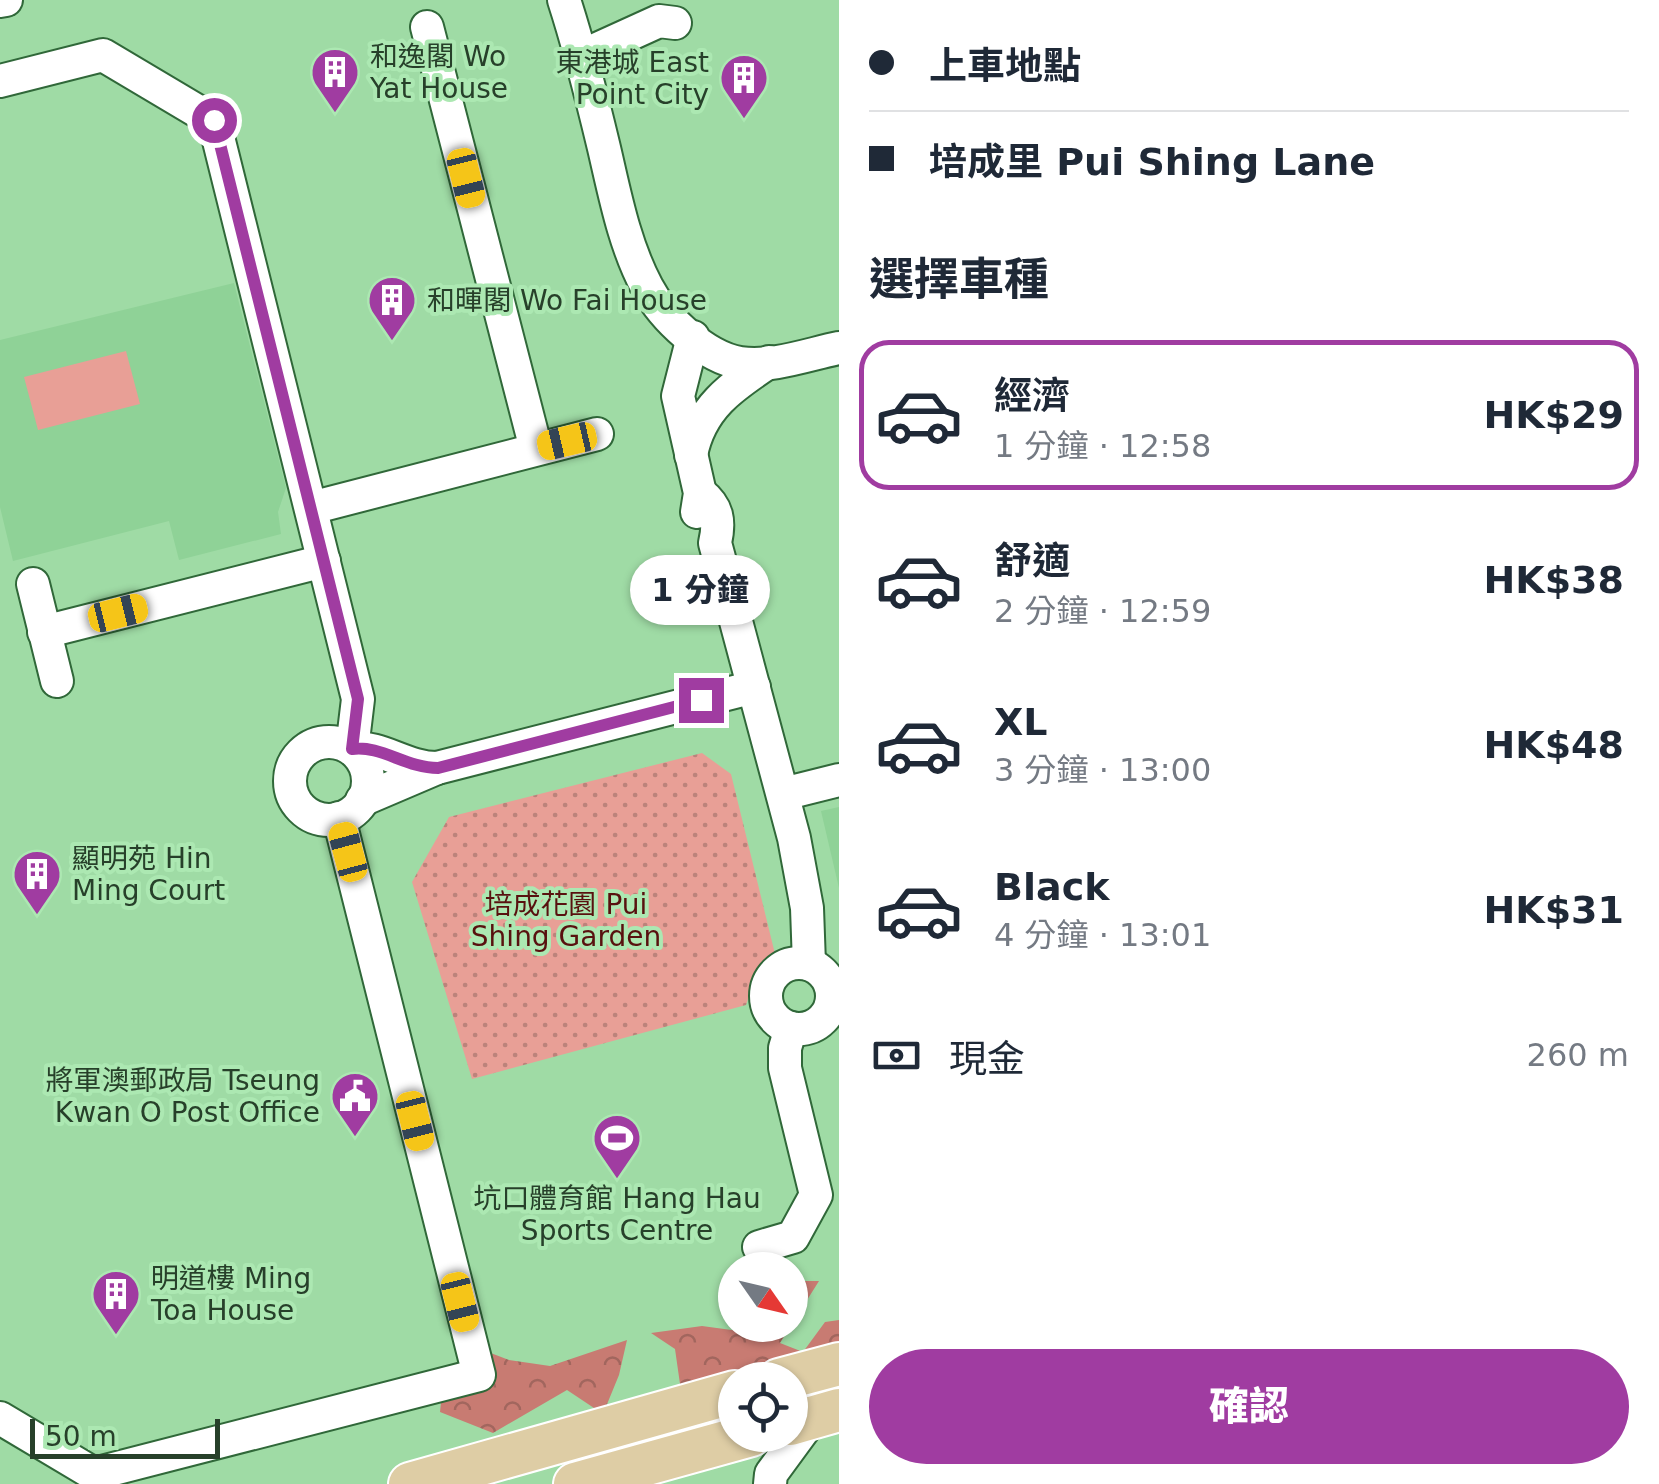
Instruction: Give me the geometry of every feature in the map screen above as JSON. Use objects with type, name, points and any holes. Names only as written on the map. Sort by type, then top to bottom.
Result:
[{"type":"main road","points":[[808,1372],[839,1364]]},
{"type":"main road","points":[[410,1484],[718,1397]]},
{"type":"main road","points":[[575,1484],[718,1444]]},
{"type":"street","points":[[564,0],[582,56],[625,235],[659,306],[711,351],[739,363],[770,362],[839,348]]},
{"type":"street","points":[[582,56],[659,21],[675,23]]},
{"type":"street","points":[[427,27],[536,448]]},
{"type":"street","points":[[0,82],[103,55],[214,120],[358,699],[352,749],[368,778],[351,809],[478,1375],[94,1474],[0,1418]]},
{"type":"street","points":[[693,338],[678,396],[700,494],[713,503],[719,524],[715,542],[783,794],[808,908],[809,964]]},
{"type":"street","points":[[691,459],[700,424],[713,405],[732,386],[770,362]]},
{"type":"street","points":[[311,508],[598,434]]},
{"type":"street","points":[[44,632],[324,561]]},
{"type":"street","points":[[33,584],[57,681]]},
{"type":"street","points":[[438,768],[408,765],[372,750],[327,742],[303,751],[290,773],[290,786],[302,810],[314,816],[351,809],[438,768],[754,687]]},
{"type":"street","points":[[783,794],[839,780]]},
{"type":"street","points":[[788,964],[809,964],[826,977],[832,999],[822,1019],[813,1025],[792,1028],[774,1017],[768,1008],[768,987],[772,977],[788,964]]},
{"type":"street","points":[[759,1248],[793,1237],[816,1195],[785,1068],[785,1048],[792,1028]]},
{"type":"street","points":[[764,1481],[814,1418]]},
{"type":"shaded area","points":[[234,283],[286,488],[278,512],[281,534],[179,560],[169,521],[13,561],[0,507],[0,340]]},
{"type":"shaded area","points":[[839,807],[839,888],[821,811]]},
{"type":"green space","points":[[126,351],[140,404],[38,430],[24,377]]},
{"type":"green space","name":"培成花園 Pui Shing Garden","points":[[702,753],[731,774],[775,954],[756,975],[746,1005],[472,1079],[412,882],[449,817]]},
{"type":"green space","points":[[808,1281],[819,1281],[808,1298]]},
{"type":"green space","points":[[839,1320],[839,1402],[816,1405],[808,1395],[808,1362],[718,1362],[718,1383],[681,1391],[675,1349],[651,1333],[702,1326],[718,1328],[718,1342],[781,1342],[803,1352],[825,1322]]},
{"type":"green space","points":[[627,1340],[619,1375],[603,1414],[567,1390],[493,1433],[440,1412],[444,1373],[475,1347],[509,1360],[550,1366]]},
{"type":"place","name":"和逸閣 Wo Yat House","points":[[335,114]]},
{"type":"place","name":"東港城 East Point City","points":[[744,120]]},
{"type":"place","name":"和暉閣 Wo Fai House","points":[[392,342]]},
{"type":"place","name":"顯明苑 Hin Ming Court","points":[[37,916]]},
{"type":"place","name":"將軍澳郵政局 Tseung Kwan O Post Office","points":[[355,1138]]},
{"type":"place","name":"坑口體育館 Hang Hau Sports Centre","points":[[617,1180]]},
{"type":"place","name":"明道樓 Ming Toa House","points":[[116,1336]]},
{"type":"route","points":[[214,120],[358,699],[352,749],[372,750],[408,765],[438,768],[701,700]]}]
